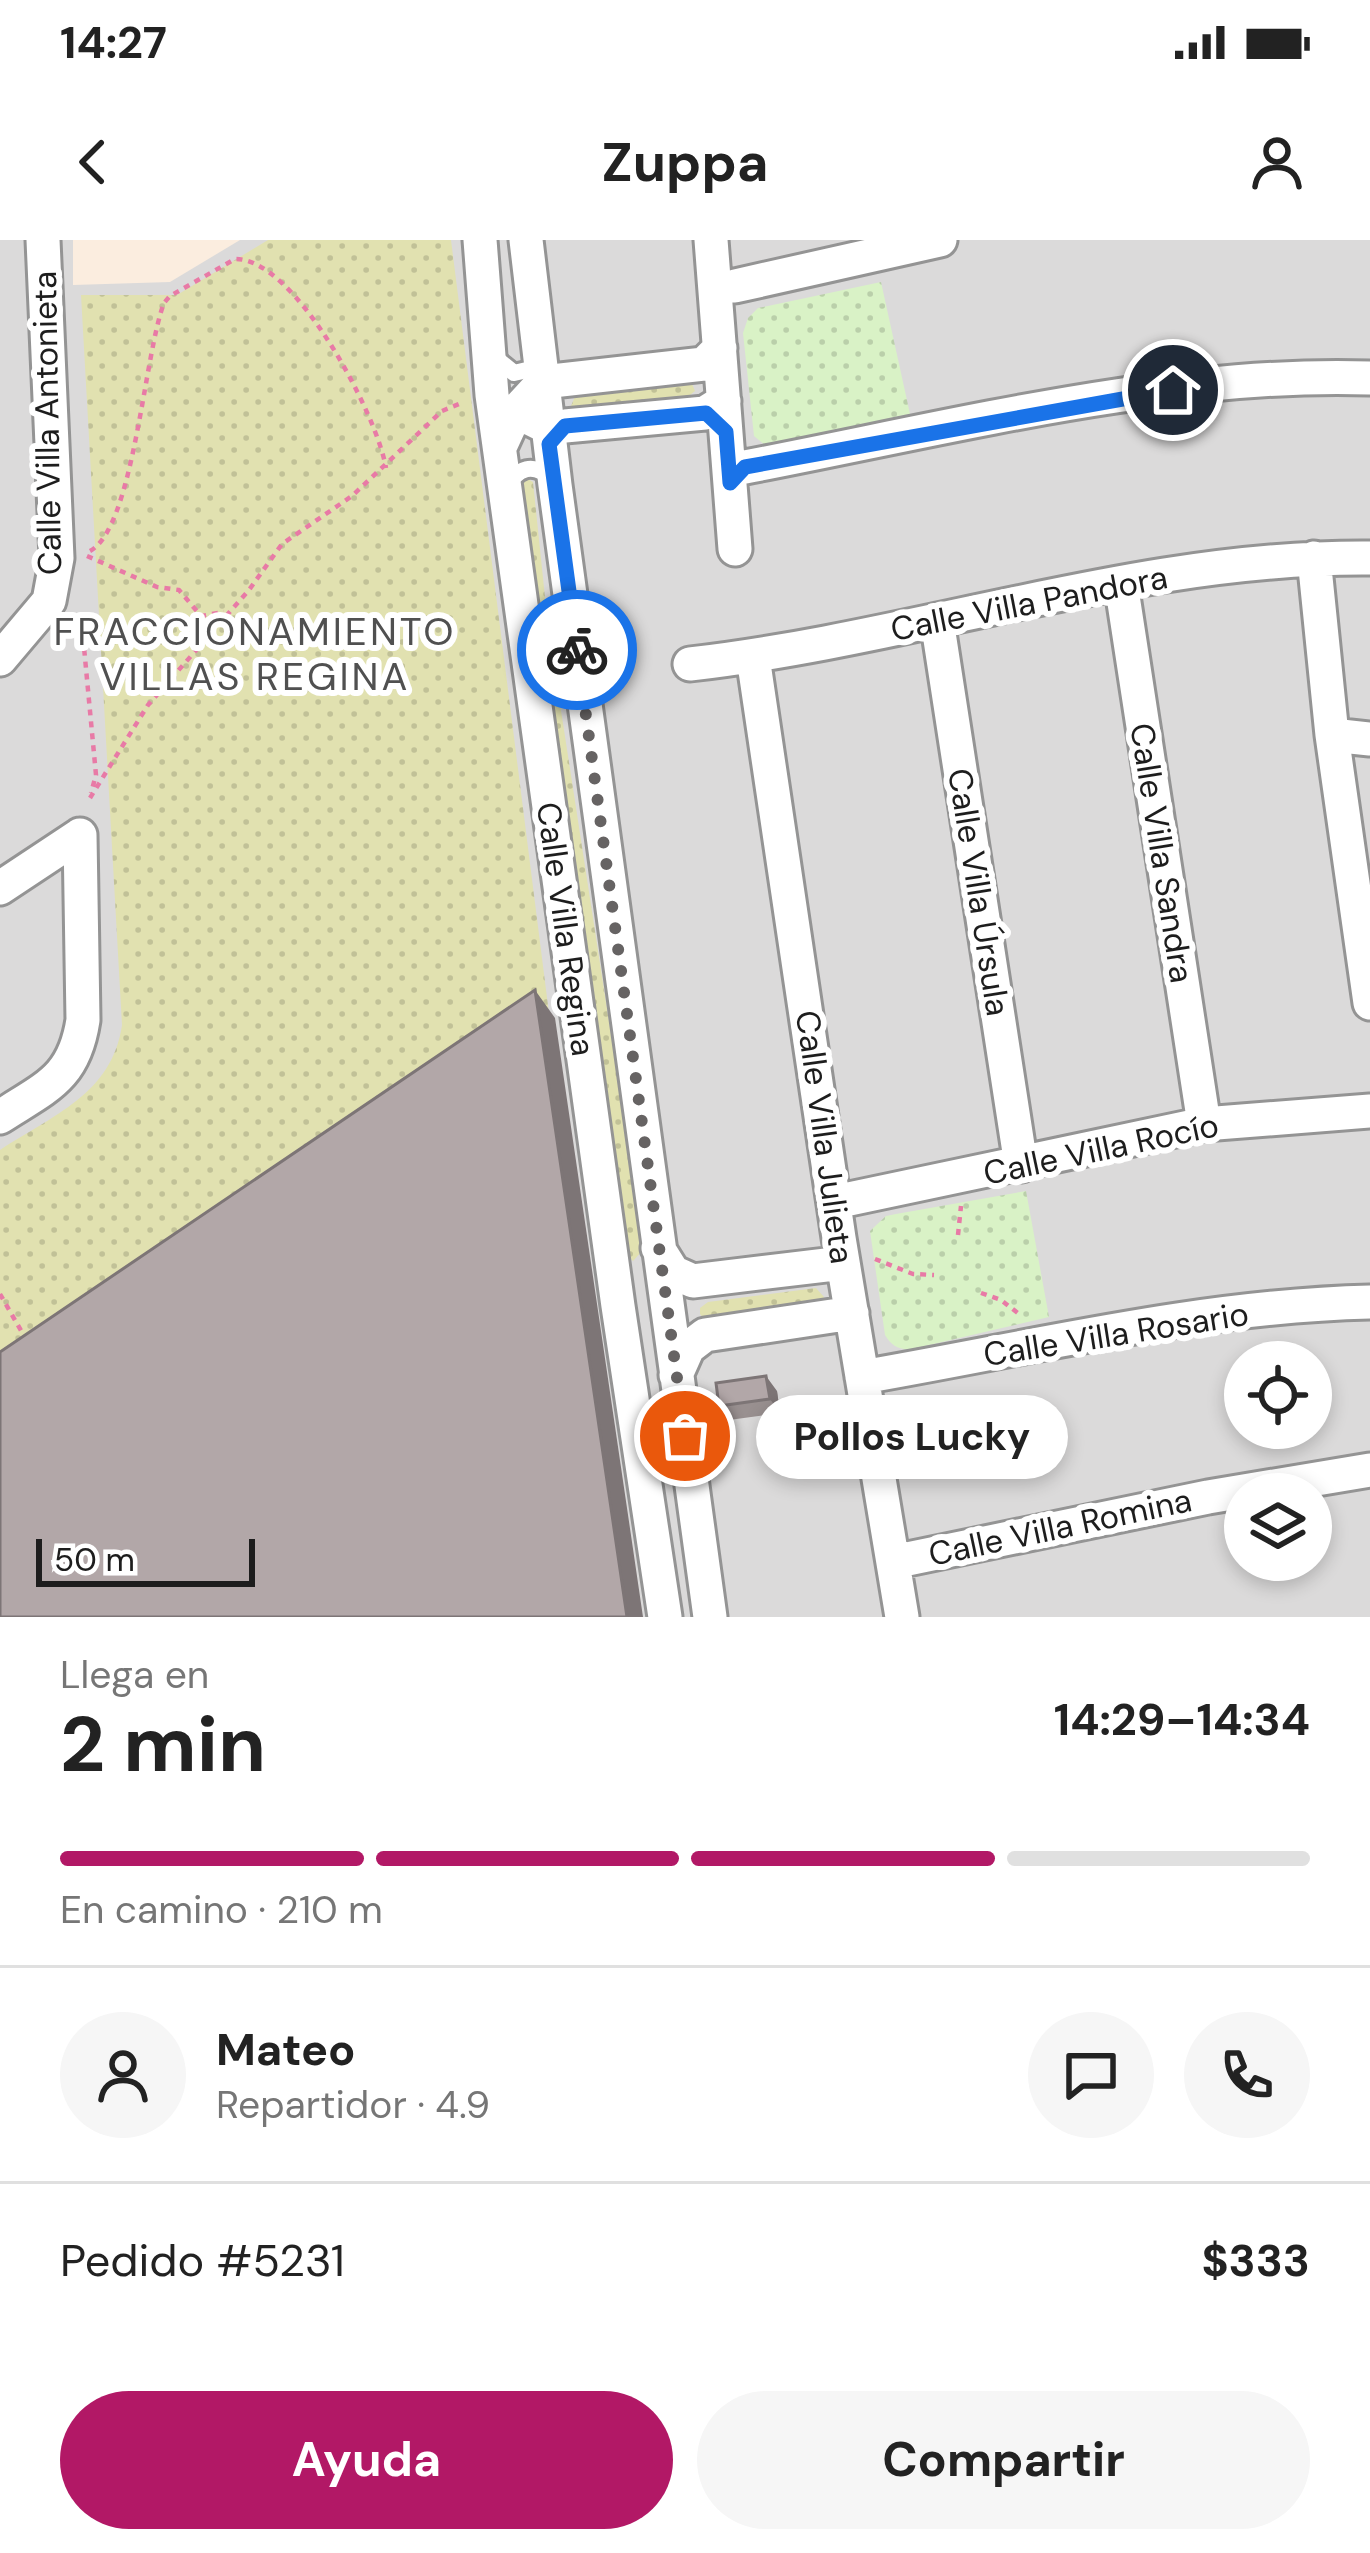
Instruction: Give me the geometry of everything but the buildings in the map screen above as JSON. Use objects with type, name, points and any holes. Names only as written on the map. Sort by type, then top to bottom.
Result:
[{"type":"street","name":"Calle Villa Antonieta","points":[[0,659],[49,601],[57,537],[43,240]]},
{"type":"street","name":"Calle Villa Regina","points":[[480,240],[498,382],[500,448],[665,1617]]},
{"type":"street","points":[[526,240],[552,372]]},
{"type":"street","points":[[736,549],[716,410],[719,277],[940,240]]},
{"type":"street","name":"Calle Villa Regina","points":[[552,372],[568,388],[563,405],[574,418],[562,430],[555,485],[658,1247]]},
{"type":"street","points":[[498,382],[552,372],[716,410]]},
{"type":"street","points":[[498,382],[562,430],[716,410],[1130,395],[1300,375],[1370,378]]},
{"type":"street","points":[[1314,558],[1332,735],[1365,924],[1370,1003]]},
{"type":"street","name":"Calle Villa Pandora","points":[[690,664],[753,657],[1120,583],[1314,558],[1370,558]]},
{"type":"street","name":"Calle Villa Sandra","points":[[1120,583],[1204,1124]]},
{"type":"street","name":"Calle Villa Úrsula","points":[[938,620],[1022,1165]]},
{"type":"street","name":"Calle Villa Julieta","points":[[753,657],[841,1250],[902,1617]]},
{"type":"street","points":[[1332,735],[1370,739]]},
{"type":"street","points":[[0,888],[73,848],[83,1020],[74,1060],[57,1081],[0,1118]]},
{"type":"street","name":"Calle Villa Rocío","points":[[835,1202],[1204,1124],[1370,1111]]},
{"type":"street","points":[[609,1242],[631,1268],[648,1264],[658,1247],[674,1272],[668,1305],[710,1617]]},
{"type":"street","points":[[609,1242],[622,1277],[705,1335]]},
{"type":"street","points":[[631,1390],[634,1340],[668,1305],[841,1250]]},
{"type":"street","name":"Calle Villa Rosario","points":[[862,1377],[1300,1304],[1370,1302]]},
{"type":"street","points":[[677,1383],[688,1348],[705,1335],[852,1313]]},
{"type":"street","points":[[631,1390],[640,1378],[655,1372],[677,1383]]},
{"type":"street","name":"Calle Villa Romina","points":[[893,1562],[1248,1489],[1370,1470]]},
{"type":"lane","points":[[498,382],[499,364],[514,373],[552,372]]},
{"type":"lane","points":[[506,489],[528,468],[544,472],[555,485]]},
{"type":"path","points":[[234,606],[217,615],[201,616],[178,590],[157,587],[83,555],[101,545],[110,531],[160,314],[170,296],[235,259],[259,264],[333,346],[373,418],[386,468]]},
{"type":"path","points":[[49,601],[82,626],[96,775],[90,798],[148,705],[282,544],[386,468],[442,411],[498,382]]},
{"type":"path","points":[[841,1250],[934,1275]]},
{"type":"path","points":[[981,1293],[1016,1310],[1034,1347]]},
{"type":"path","points":[[0,1294],[35,1357]]},
{"type":"shaded area","points":[[0,240],[1370,240],[1370,1617],[0,1617]]},
{"type":"shaded area","points":[[73,240],[240,240],[170,282],[73,285]]},
{"type":"green space","points":[[268,240],[451,240],[552,1037],[0,1617],[0,1150],[93,1086],[116,1049],[122,1025],[81,295],[177,295]]},
{"type":"green space","points":[[881,282],[910,414],[765,445],[754,436],[743,333],[748,318],[758,308]]},
{"type":"green space","points":[[690,379],[695,391],[686,398],[578,412],[571,406],[577,392]]},
{"type":"green space","points":[[520,480],[533,482],[548,626],[644,1249],[633,1261],[623,1252]]},
{"type":"green space","points":[[1026,1191],[1049,1317],[912,1349],[893,1345],[885,1335],[870,1231],[886,1216]]},
{"type":"green space","points":[[816,1288],[824,1297],[821,1301],[704,1319],[700,1314],[708,1302]]},
{"type":"way so far","points":[[577,650],[685,1436]]},
{"type":"place","name":"Pollos Lucky","points":[[685,1436]]},
{"type":"district","name":"FRACCIONAMIENTO VILLAS REGINA","points":[[255,654]]},
{"type":"route","points":[[577,650],[549,444],[565,426],[706,413],[726,432],[730,483],[745,467],[1173,390]]}]
